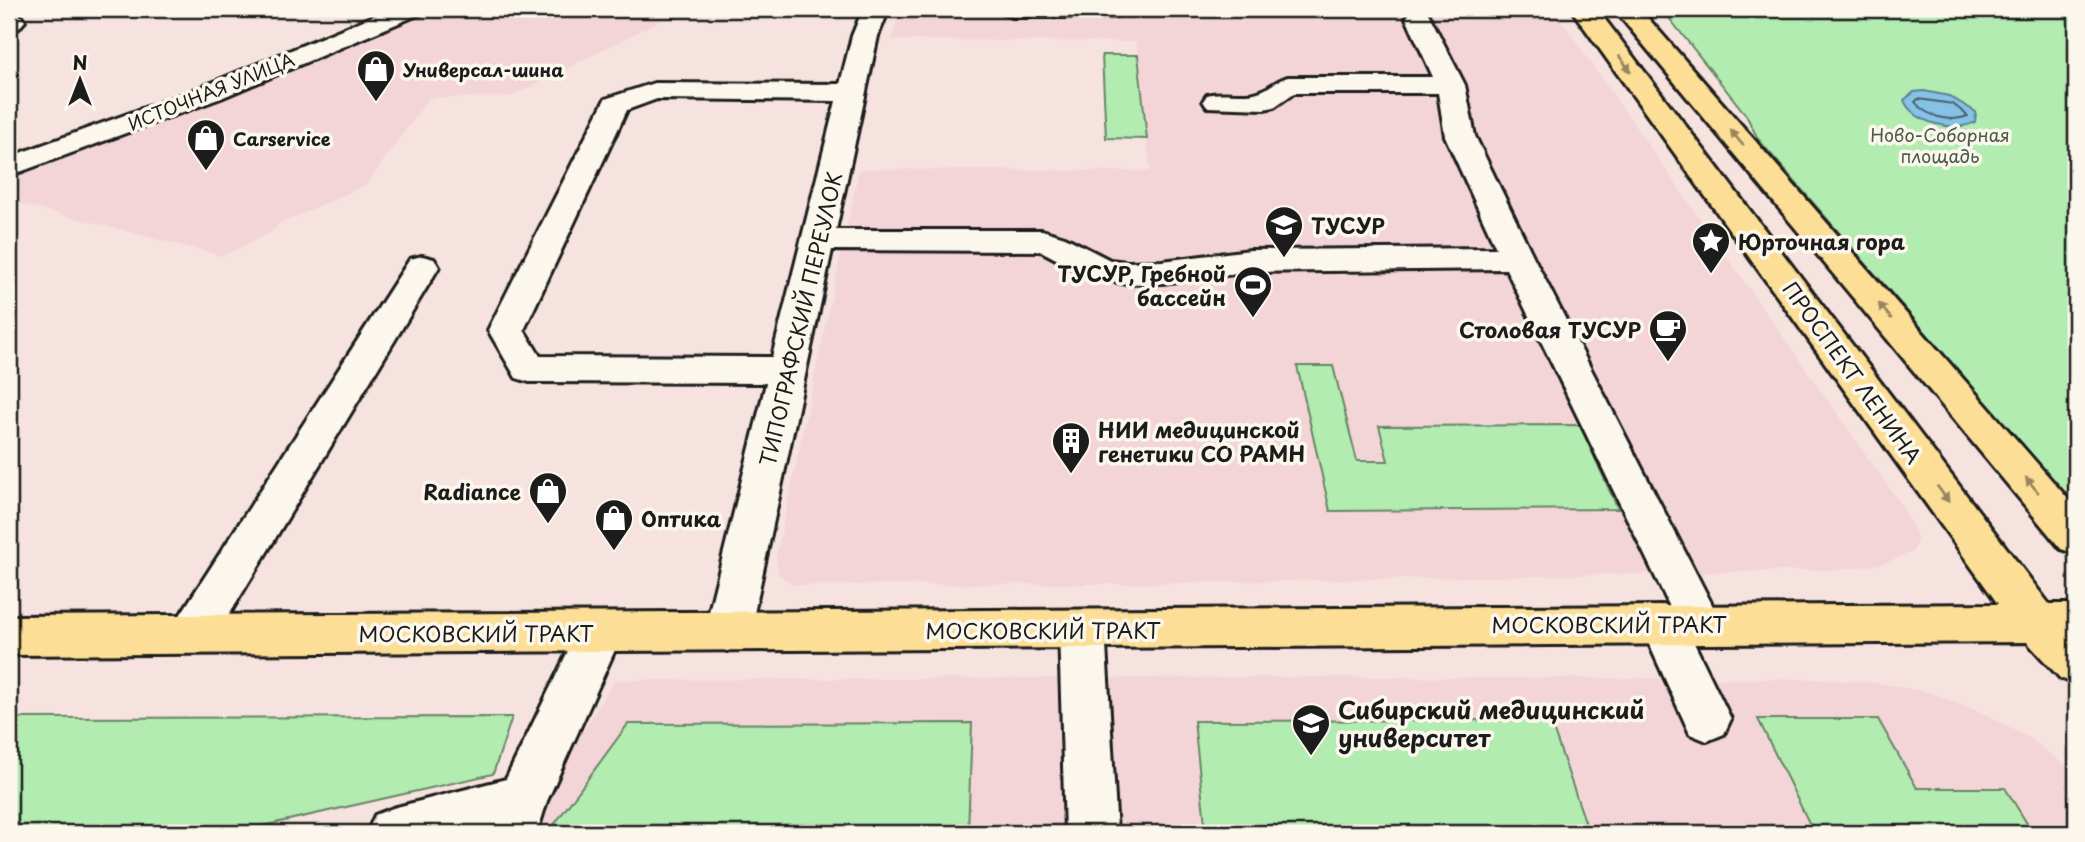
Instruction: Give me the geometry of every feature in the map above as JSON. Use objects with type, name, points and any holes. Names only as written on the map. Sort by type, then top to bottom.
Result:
[{"type":"main road","name":"ПРОСПЕКТ ЛЕНИНА","points":[[1584,9],[2057,623],[2076,664]]},
{"type":"main road","points":[[1627,9],[2076,537]]},
{"type":"main road","name":"МОСКОВСКИЙ ТРАКТ","points":[[9,636],[2057,623]]},
{"type":"street","name":"ИСТОЧНАЯ УЛИЦА","points":[[9,167],[115,130],[351,36],[411,9]]},
{"type":"street","points":[[1012,9],[1113,9]]},
{"type":"street","points":[[1419,18],[1451,85],[1460,136],[1681,624],[1707,719]]},
{"type":"street","name":"ТИПОГРАФСКИЙ ПЕРЕУЛОК","points":[[727,632],[871,22]]},
{"type":"street","points":[[1217,101],[1264,100],[1288,85],[1451,85]]},
{"type":"street","points":[[788,370],[529,369],[506,330],[615,105],[654,92],[853,93]]},
{"type":"street","points":[[818,240],[1023,239],[1045,242],[1106,270],[1138,274],[1170,273],[1225,262],[1517,258]]},
{"type":"street","points":[[193,634],[422,267]]},
{"type":"street","points":[[1082,629],[1091,833]]},
{"type":"street","points":[[393,833],[516,816],[600,632]]},
{"type":"shaded area","points":[[433,9],[683,9],[510,97],[429,98],[366,185],[277,225],[272,232],[222,256],[9,201],[9,176],[368,40]]},
{"type":"shaded area","name":"ТУСУР","points":[[899,9],[1553,9],[1902,506],[1918,538],[1913,552],[1883,564],[1837,570],[1124,584],[793,585],[778,574],[776,557],[859,169],[1150,171],[1136,42],[892,40]]},
{"type":"shaded area","name":"Сибирский медицинский университет","points":[[1315,677],[1817,679],[1872,682],[1929,692],[1983,713],[2033,740],[2076,774],[2076,833],[521,833],[614,680]]},
{"type":"green space","name":"Ново-Соборная площадь","points":[[1662,9],[2076,9],[2076,506],[1758,139],[1746,115]]},
{"type":"green space","points":[[1102,55],[1138,55],[1147,139],[1106,138]]},
{"type":"green space","points":[[1297,366],[1333,366],[1357,461],[1388,461],[1379,426],[1580,425],[1618,509],[1330,511]]},
{"type":"green space","points":[[512,717],[493,774],[231,833],[9,833],[9,718]]},
{"type":"green space","points":[[1758,719],[1878,719],[1917,788],[2005,788],[2033,833],[1814,833]]},
{"type":"green space","points":[[1550,720],[1589,833],[1206,833],[1194,721]]},
{"type":"green space","points":[[972,723],[968,833],[548,833],[628,724]]},
{"type":"water","points":[[1924,91],[1949,96],[1976,112],[1975,122],[1946,126],[1916,115],[1904,100],[1914,92]]},
{"type":"place","name":"Универсал-шина","points":[[376,103]]},
{"type":"place","name":"Carservice","points":[[206,172]]},
{"type":"place","name":"ТУСУР","points":[[1284,259]]},
{"type":"place","name":"Юрточная гора","points":[[1711,275]]},
{"type":"place","name":"ТУСУР, Гребной бассейн","points":[[1253,319]]},
{"type":"place","name":"Столовая ТУСУР","points":[[1668,363]]},
{"type":"place","name":"НИИ медицинской генетики СО РАМН","points":[[1071,475]]},
{"type":"place","name":"Radiance","points":[[548,525]]},
{"type":"place","name":"Оптика","points":[[614,552]]},
{"type":"place","name":"Сибирский медицинский университет","points":[[1311,757]]}]
